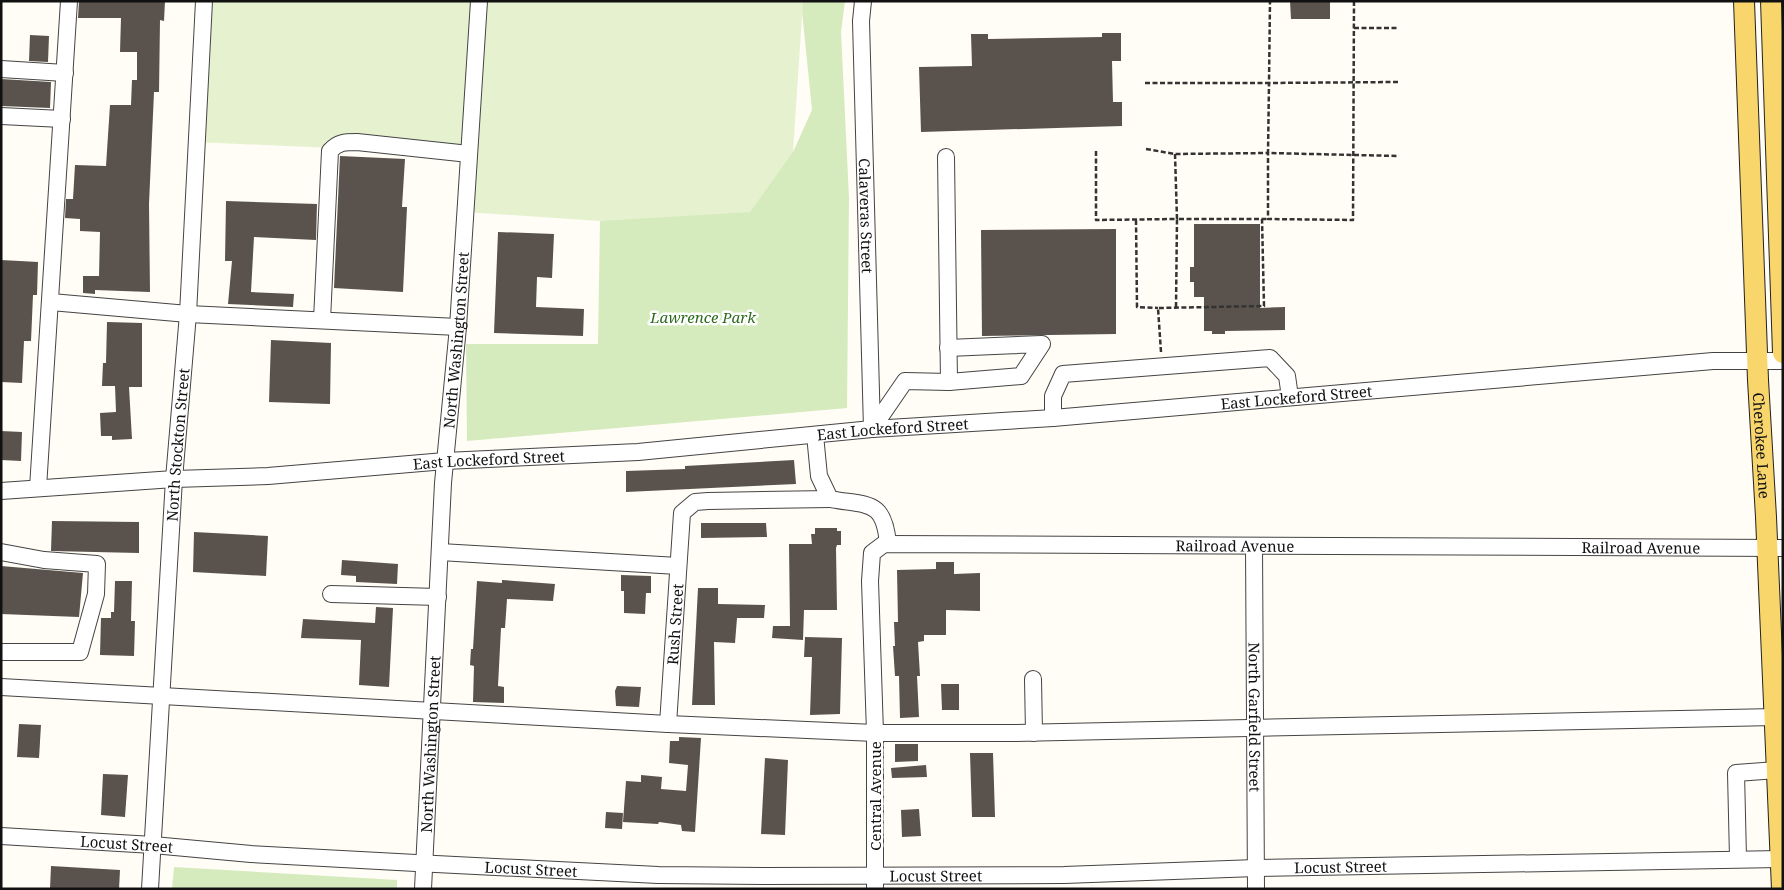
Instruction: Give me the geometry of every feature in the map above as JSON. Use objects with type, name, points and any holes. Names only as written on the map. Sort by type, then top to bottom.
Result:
[{"type":"main road","name":"Cherokee Lane","points":[[1744,1],[1758,360],[1775,549],[1777,638],[1775,717],[1782,889]]},
{"type":"main road","points":[[1771,1],[1778,51],[1783,354]]},
{"type":"street","points":[[38,488],[69,1]]},
{"type":"street","name":"North Stockton Street","points":[[150,889],[174,479],[188,314],[204,1]]},
{"type":"street","name":"North Washington Street","points":[[423,889],[445,461],[458,327],[479,1]]},
{"type":"street","name":"Calaveras Street","points":[[863,1],[861,21],[872,429]]},
{"type":"street","points":[[1,69],[65,73]]},
{"type":"street","points":[[1,116],[62,119]]},
{"type":"street","points":[[322,320],[330,151],[335,145],[343,142],[357,142],[469,154]]},
{"type":"street","points":[[946,156],[949,382]]},
{"type":"street","points":[[50,302],[188,314],[458,327]]},
{"type":"street","points":[[872,429],[905,381],[949,382],[1021,376],[1042,344],[948,348]]},
{"type":"street","points":[[1053,418],[1053,396],[1064,374],[1270,358],[1287,376],[1290,397]]},
{"type":"street","name":"East Lockeford Street","points":[[1,491],[174,479],[268,476],[445,461],[638,452],[872,429],[1053,418],[1713,361],[1783,361]]},
{"type":"street","points":[[815,435],[819,476],[830,499],[869,506],[879,512],[886,522],[888,544],[872,553],[870,581],[875,733]]},
{"type":"street","name":"Rush Street","points":[[668,724],[682,513],[695,502],[830,499]]},
{"type":"street","name":"Railroad Avenue","points":[[888,544],[1775,549]]},
{"type":"street","name":"North Garfield Street","points":[[1254,546],[1256,889]]},
{"type":"street","points":[[1,552],[44,560],[97,564],[96,594],[80,652],[1,652]]},
{"type":"street","points":[[440,552],[678,566]]},
{"type":"street","points":[[331,594],[438,598]]},
{"type":"street","points":[[1033,679],[1034,733]]},
{"type":"street","points":[[1,687],[668,724],[875,733],[1034,733],[1775,717]]},
{"type":"street","name":"Central Avenue","points":[[875,733],[875,882]]},
{"type":"street","points":[[1738,858],[1736,773],[1777,770]]},
{"type":"street","name":"Locust Street","points":[[1,836],[153,845],[251,854],[658,875],[875,882],[1256,868],[1582,864],[1738,858],[1781,859]]},
{"type":"path","points":[[1268,219],[1270,1]]},
{"type":"path","points":[[1096,151],[1096,220],[1353,220],[1352,82],[1354,1]]},
{"type":"path","points":[[1354,28],[1397,28]]},
{"type":"path","points":[[1144,83],[1398,82]]},
{"type":"path","points":[[1146,149],[1175,154],[1268,153],[1399,156]]},
{"type":"path","points":[[1175,154],[1177,219],[1176,308]]},
{"type":"path","points":[[1136,220],[1137,307],[1176,308],[1264,306],[1262,219]]},
{"type":"path","points":[[1158,308],[1163,366]]},
{"type":"green space","points":[[204,1],[803,1],[793,152],[750,212],[600,221],[465,212],[466,154],[196,142]]},
{"type":"green space","name":"Lawrence Park","points":[[801,1],[845,1],[841,32],[849,198],[847,408],[467,441],[466,344],[598,344],[600,221],[626,217],[793,152],[812,110]]},
{"type":"green space","points":[[174,867],[397,880],[397,889],[172,889]]},
{"type":"building","points":[[79,1],[165,1],[164,21],[160,20],[159,92],[154,92],[149,204],[150,292],[95,290],[95,294],[83,293],[83,276],[99,276],[100,232],[80,231],[80,219],[65,218],[66,199],[73,199],[75,165],[106,166],[110,105],[131,105],[132,80],[137,80],[137,52],[120,52],[121,18],[78,18]]},
{"type":"building","points":[[1290,1],[1330,1],[1330,19],[1291,19]]},
{"type":"building","points":[[1102,33],[1121,33],[1121,61],[1112,61],[1113,102],[1122,102],[1122,126],[921,132],[919,67],[972,66],[971,34],[988,34],[988,39],[1102,37]]},
{"type":"building","points":[[30,35],[49,36],[48,62],[29,61]]},
{"type":"building","points":[[1,79],[51,82],[50,108],[1,106]]},
{"type":"building","points":[[340,156],[405,159],[402,207],[407,207],[403,292],[334,288]]},
{"type":"building","points":[[226,201],[317,204],[316,240],[254,237],[251,292],[294,294],[293,307],[228,304],[232,261],[225,261]]},
{"type":"building","points":[[1194,224],[1260,224],[1260,308],[1285,307],[1285,330],[1225,331],[1225,334],[1212,334],[1212,331],[1204,331],[1204,297],[1194,297],[1194,282],[1190,282],[1190,267],[1194,267]]},
{"type":"building","points":[[1116,229],[1116,334],[982,336],[981,230]]},
{"type":"building","points":[[498,232],[554,234],[552,278],[537,277],[536,307],[584,309],[583,336],[494,333]]},
{"type":"building","points":[[1,260],[38,262],[37,295],[33,295],[31,341],[24,341],[22,383],[1,382]]},
{"type":"building","points":[[107,322],[142,323],[142,387],[129,387],[132,439],[112,440],[112,436],[101,436],[100,413],[116,412],[115,386],[102,386],[103,363],[106,363]]},
{"type":"building","points":[[271,340],[331,343],[330,404],[269,402]]},
{"type":"building","points":[[1,431],[22,432],[21,461],[1,460]]},
{"type":"building","points":[[794,460],[796,484],[626,492],[626,471],[685,469],[685,466]]},
{"type":"building","points":[[52,521],[139,522],[139,553],[51,551]]},
{"type":"building","points":[[701,523],[766,523],[767,537],[701,538]]},
{"type":"building","points":[[815,528],[837,528],[837,531],[841,531],[841,545],[837,545],[836,548],[837,610],[804,610],[803,640],[772,638],[773,626],[790,626],[789,544],[812,544],[811,534],[815,534]]},
{"type":"building","points":[[194,532],[268,536],[266,576],[193,572]]},
{"type":"building","points":[[342,560],[398,564],[397,584],[356,582],[356,576],[341,575]]},
{"type":"building","points":[[936,562],[954,562],[954,574],[980,573],[980,611],[946,610],[946,635],[924,635],[924,641],[918,642],[920,676],[917,676],[919,717],[900,718],[899,676],[895,676],[893,646],[895,646],[894,622],[898,622],[897,570],[936,569]]},
{"type":"building","points":[[1,566],[83,573],[79,617],[1,614]]},
{"type":"building","points":[[621,575],[651,576],[651,593],[646,593],[645,614],[624,613],[624,591],[621,591]]},
{"type":"building","points":[[502,580],[555,584],[553,601],[507,599],[505,628],[501,628],[498,686],[504,687],[504,703],[473,702],[474,666],[470,665],[471,649],[473,649],[477,581],[502,583]]},
{"type":"building","points":[[115,581],[132,581],[131,621],[135,621],[134,656],[100,655],[101,618],[111,618],[111,612],[114,612]]},
{"type":"building","points":[[698,588],[718,588],[718,604],[765,605],[764,618],[737,618],[735,643],[714,642],[715,705],[692,705]]},
{"type":"building","points":[[376,607],[393,608],[389,687],[359,685],[361,640],[301,638],[303,619],[375,623]]},
{"type":"building","points":[[805,637],[842,638],[840,714],[810,715],[812,657],[804,657]]},
{"type":"building","points":[[941,684],[959,684],[959,710],[942,710]]},
{"type":"building","points":[[617,686],[641,687],[639,707],[616,706],[615,691]]},
{"type":"building","points":[[19,724],[41,725],[39,758],[17,757]]},
{"type":"building","points":[[679,737],[701,738],[695,832],[682,831],[681,825],[659,822],[658,824],[623,822],[626,781],[641,782],[641,775],[662,777],[661,789],[686,791],[688,765],[669,763],[670,741],[679,741]]},
{"type":"building","points":[[895,744],[918,744],[918,761],[895,762]]},
{"type":"building","points":[[970,753],[993,753],[995,817],[972,817]]},
{"type":"building","points":[[765,758],[788,760],[785,835],[761,834]]},
{"type":"building","points":[[926,765],[927,777],[892,778],[891,768]]},
{"type":"building","points":[[103,774],[128,775],[125,817],[101,815]]},
{"type":"building","points":[[919,809],[921,836],[902,837],[901,810]]},
{"type":"building","points":[[606,812],[623,813],[622,829],[605,828]]},
{"type":"building","points":[[51,866],[120,870],[119,889],[50,889]]}]
